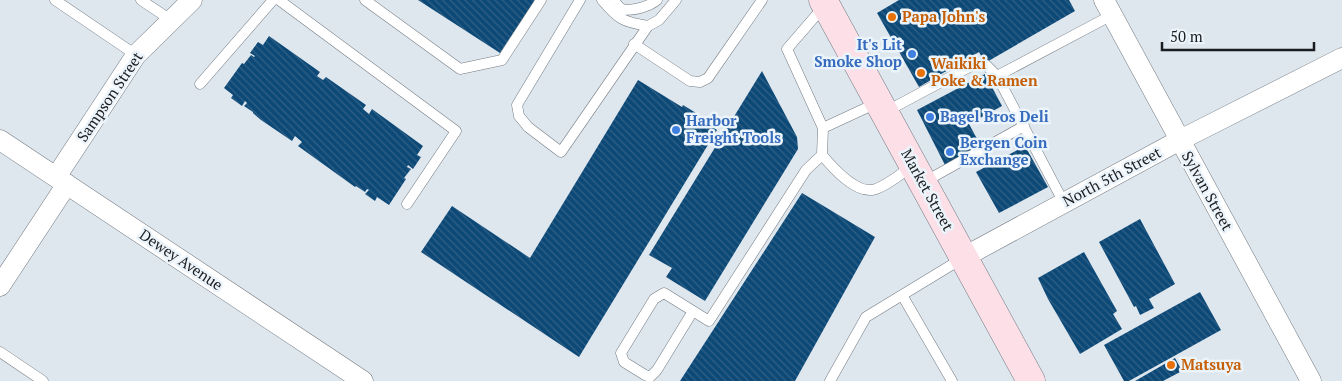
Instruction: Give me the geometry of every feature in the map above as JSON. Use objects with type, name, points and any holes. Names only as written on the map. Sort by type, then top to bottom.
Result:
[{"type":"main road","name":"Market Street","points":[[824,2],[1031,381]]},
{"type":"street","name":"Sampson Street","points":[[0,286],[136,55],[192,0]]},
{"type":"street","name":"Sylvan Street","points":[[1108,7],[1311,381]]},
{"type":"street","name":"North 5th Street","points":[[964,257],[1180,140],[1342,58]]},
{"type":"street","name":"Dewey Avenue","points":[[0,140],[363,381]]},
{"type":"lane","points":[[55,0],[136,55]]},
{"type":"lane","points":[[140,0],[172,20]]},
{"type":"lane","points":[[200,84],[273,0]]},
{"type":"lane","points":[[279,0],[456,131],[407,204]]},
{"type":"lane","points":[[366,0],[460,69],[502,60],[541,0]]},
{"type":"lane","points":[[580,0],[517,105],[519,116],[528,127],[561,152],[634,44],[648,26],[659,20],[676,0]]},
{"type":"lane","points":[[602,0],[615,15],[631,23],[648,26]]},
{"type":"lane","points":[[614,0],[623,9],[632,10],[657,0]]},
{"type":"lane","points":[[634,44],[690,81],[700,82],[708,78],[762,0]]},
{"type":"lane","points":[[824,2],[786,49],[823,128],[822,156],[840,176],[863,189],[873,190],[887,183],[919,174],[1024,126]]},
{"type":"lane","points":[[997,76],[1108,7]]},
{"type":"lane","points":[[823,128],[882,107],[973,65],[986,65],[997,76],[1064,203]]},
{"type":"lane","points":[[693,311],[650,377],[624,362],[621,353],[654,299],[664,293],[693,311],[709,321],[806,170],[822,156]]},
{"type":"lane","points":[[830,381],[866,317],[964,257]]},
{"type":"lane","points":[[902,296],[952,381]]},
{"type":"lane","points":[[0,352],[43,381]]},
{"type":"building","points":[[418,0],[535,0],[500,53]]},
{"type":"building","points":[[899,0],[1069,0],[1075,11],[985,63],[979,52],[919,87],[877,13]]},
{"type":"building","points":[[269,36],[320,72],[317,76],[323,80],[326,77],[366,105],[363,109],[369,114],[372,109],[423,146],[417,155],[421,157],[413,169],[408,165],[407,167],[411,169],[389,205],[377,197],[375,201],[365,194],[369,190],[367,189],[365,192],[355,187],[298,146],[302,142],[295,136],[292,141],[261,120],[244,106],[247,103],[245,101],[242,106],[231,98],[233,95],[224,88],[242,63],[244,64],[251,55],[255,56],[250,53],[258,42],[263,45]]},
{"type":"building","points":[[762,71],[797,137],[798,149],[705,301],[666,277],[672,268],[649,255]]},
{"type":"building","points":[[985,74],[1002,106],[969,124],[981,146],[945,165],[917,110]]},
{"type":"building","points":[[638,80],[682,107],[683,105],[696,113],[695,115],[717,130],[579,357],[421,252],[452,206],[530,258]]},
{"type":"building","points":[[1025,146],[1048,187],[999,213],[976,172]]},
{"type":"building","points":[[802,193],[875,237],[795,381],[680,381]]},
{"type":"building","points":[[1140,219],[1175,284],[1149,299],[1154,308],[1140,315],[1099,242]]},
{"type":"building","points":[[1084,252],[1117,311],[1113,314],[1122,329],[1080,354],[1038,278]]},
{"type":"building","points":[[1200,292],[1221,330],[1129,381],[1124,381],[1104,345]]},
{"type":"building","name":"Matsuya","points":[[1175,358],[1182,371],[1163,381],[1135,381]]},
{"type":"place","name":"Papa John's","points":[[892,17]]},
{"type":"place","name":"It's Lit Smoke Shop","points":[[912,54]]},
{"type":"place","name":"Waikiki Poke & Ramen","points":[[921,73]]},
{"type":"place","name":"Bagel Bros Deli","points":[[930,117]]},
{"type":"place","name":"Harbor Freight Tools","points":[[676,130]]},
{"type":"place","name":"Bergen Coin Exchange","points":[[950,152]]},
{"type":"place","name":"Matsuya","points":[[1171,365]]}]
